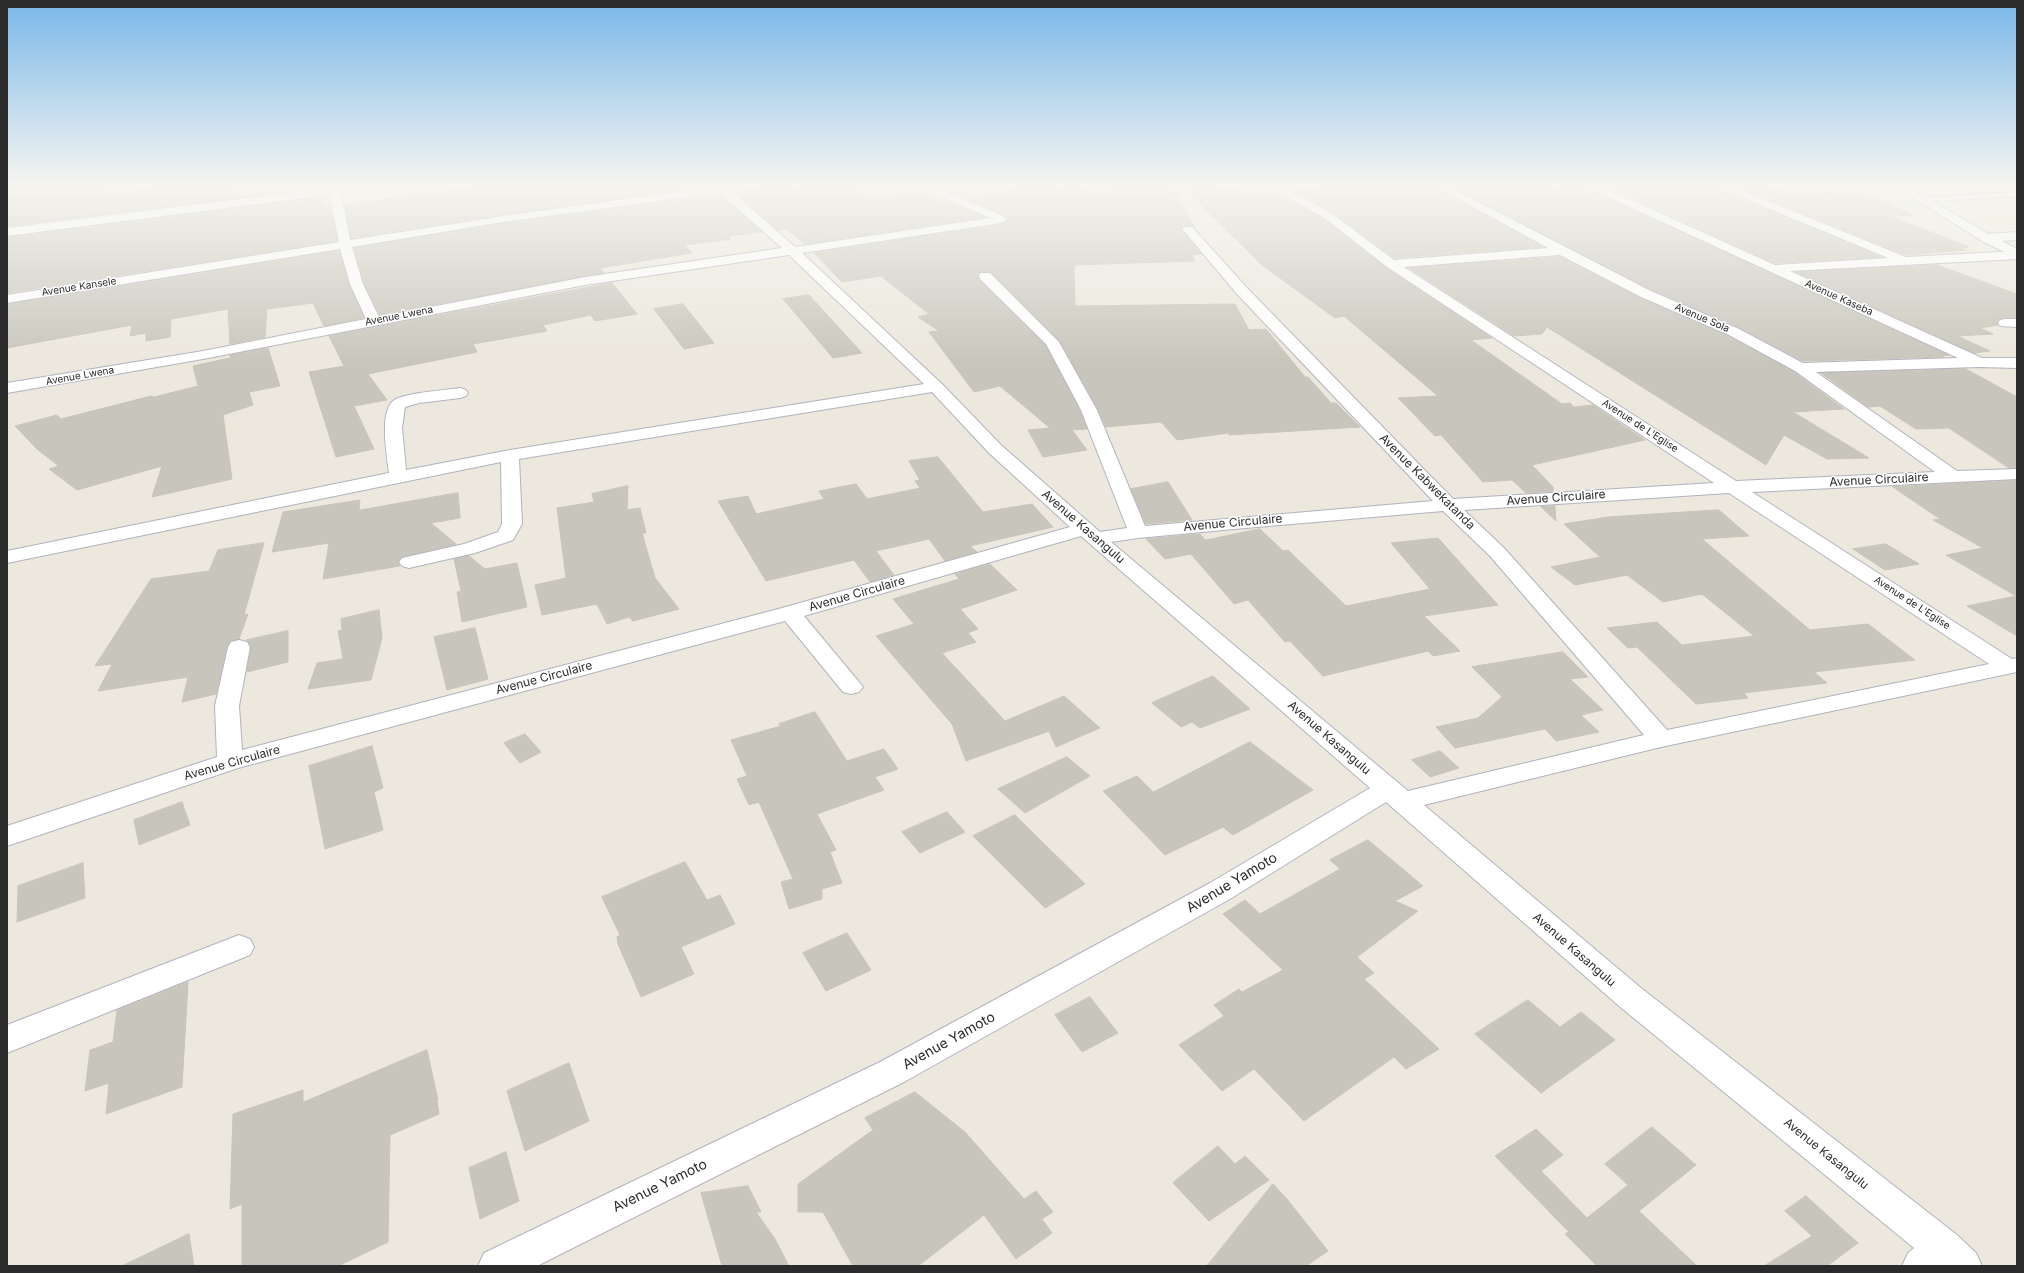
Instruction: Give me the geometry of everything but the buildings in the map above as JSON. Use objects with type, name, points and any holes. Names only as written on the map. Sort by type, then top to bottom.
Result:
[{"type":"street","name":"Avenue Kansele","points":[[7,299],[343,244]]},
{"type":"street","points":[[345,244],[359,292],[374,321]]},
{"type":"street","name":"Avenue Kasangulu","points":[[785,244],[936,386],[995,449],[1090,534],[1630,997],[1943,1260]]},
{"type":"street","name":"Avenue Lwena","points":[[7,388],[203,354],[585,281],[833,244]]},
{"type":"street","name":"Avenue Kabwekatanda","points":[[1201,244],[1242,291],[1448,505],[1497,552],[1661,739]]},
{"type":"street","name":"Avenue de L'Eglise","points":[[1365,244],[1391,264],[1734,487],[2013,665]]},
{"type":"street","name":"Avenue Sola","points":[[1550,244],[1646,294],[1734,332],[1800,368],[1952,476]]},
{"type":"street","name":"Avenue Kaseba","points":[[1720,244],[1979,362]]},
{"type":"street","points":[[1865,244],[1908,262]]},
{"type":"street","points":[[1998,244],[2017,254]]},
{"type":"street","points":[[1391,264],[1562,251]]},
{"type":"street","points":[[1772,268],[1908,262],[2017,254]]},
{"type":"street","points":[[985,276],[1052,342],[1089,410],[1138,532]]},
{"type":"street","name":"Avenue Kaseba","points":[[1800,368],[1979,362],[2017,363]]},
{"type":"street","points":[[7,557],[510,455],[936,386]]},
{"type":"street","points":[[398,477],[394,434],[396,409],[400,404],[412,400],[460,393]]},
{"type":"street","points":[[409,562],[468,550],[506,536],[512,524],[510,455]]},
{"type":"street","name":"Avenue Circulaire","points":[[7,836],[230,762],[1090,534],[1138,532],[1448,505],[1734,487],[2017,474]]},
{"type":"street","points":[[790,613],[851,687]]},
{"type":"street","points":[[230,762],[227,706],[239,647]]},
{"type":"street","name":"Avenue Yamoto","points":[[497,1266],[892,1072],[1395,796],[1532,769],[1661,739],[2013,665]]},
{"type":"street","points":[[7,1039],[238,947]]}]
